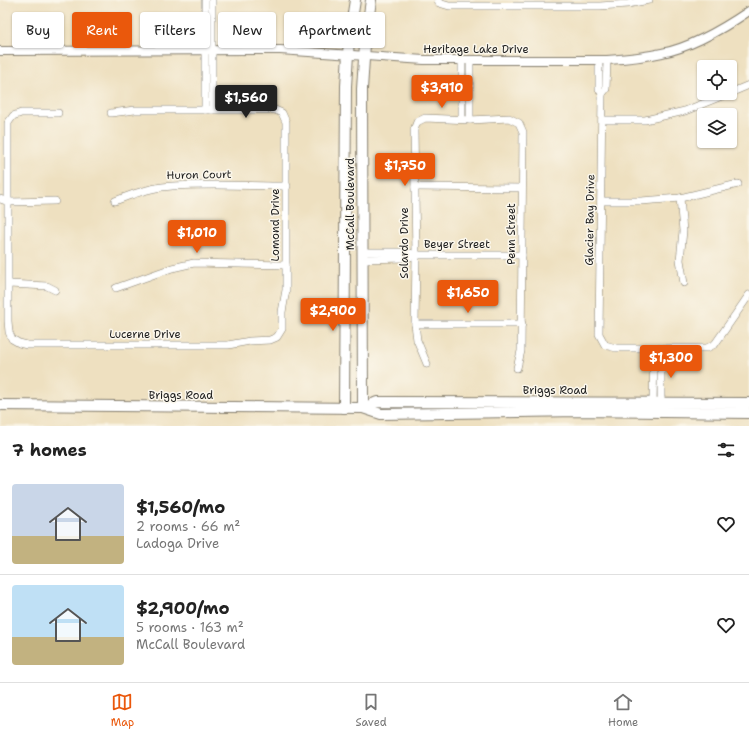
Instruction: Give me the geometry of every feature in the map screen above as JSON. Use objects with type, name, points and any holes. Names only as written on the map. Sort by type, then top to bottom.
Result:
[{"type":"main road","name":"McCall Boulevard","points":[[344,408],[346,86],[348,55],[355,0]]},
{"type":"main road","name":"McCall Boulevard","points":[[363,408],[362,96],[364,56],[371,0]]},
{"type":"main road","name":"Briggs Road","points":[[0,405],[363,408],[377,402],[657,407],[749,413]]},
{"type":"main road","name":"Briggs Road","points":[[657,407],[749,403]]},
{"type":"street","points":[[205,0],[209,50]]},
{"type":"street","points":[[111,113],[135,110],[208,110],[212,0]]},
{"type":"street","points":[[438,2],[449,6],[600,6],[628,4],[649,0]]},
{"type":"street","name":"Heritage Lake Drive","points":[[0,51],[280,50],[424,60],[603,60],[634,58],[664,53],[694,42],[720,29],[749,11]]},
{"type":"street","points":[[466,60],[470,120],[462,119],[466,60]]},
{"type":"street","name":"Glacier Bay Drive","points":[[603,60],[606,89],[602,94],[600,334],[605,345],[616,348],[654,348]]},
{"type":"street","points":[[737,90],[749,84]]},
{"type":"street","points":[[602,120],[644,120],[685,111],[712,100]]},
{"type":"street","name":"Lomond Drive","points":[[208,110],[275,110],[282,113],[286,122],[286,290],[282,312],[282,329],[277,337]]},
{"type":"street","points":[[56,290],[47,286],[9,284],[8,123],[13,116],[22,113],[58,113]]},
{"type":"street","name":"Solardo Drive","points":[[427,364],[418,340],[415,324],[416,255],[414,130],[418,122],[425,118],[462,119]]},
{"type":"street","name":"Penn Street","points":[[470,120],[509,118],[519,123],[522,132],[522,351],[517,368]]},
{"type":"street","points":[[601,202],[680,198],[738,184]]},
{"type":"street","name":"Huron Court","points":[[115,201],[138,192],[162,187],[210,185],[286,186]]},
{"type":"street","points":[[415,187],[522,188]]},
{"type":"street","points":[[680,198],[683,231],[680,260],[684,283]]},
{"type":"street","points":[[0,199],[9,202],[55,201]]},
{"type":"street","points":[[0,206],[9,202]]},
{"type":"street","name":"Beyer Street","points":[[362,255],[407,258],[416,255],[522,255]]},
{"type":"street","points":[[116,288],[172,268],[194,263],[286,265]]},
{"type":"street","name":"Lucerne Drive","points":[[9,284],[9,332],[12,339],[19,343],[228,345],[250,341],[270,340],[277,337]]},
{"type":"street","points":[[657,407],[654,348],[707,348],[715,344],[749,295]]},
{"type":"street","points":[[415,324],[522,324]]},
{"type":"street","points":[[657,407],[661,348]]}]
